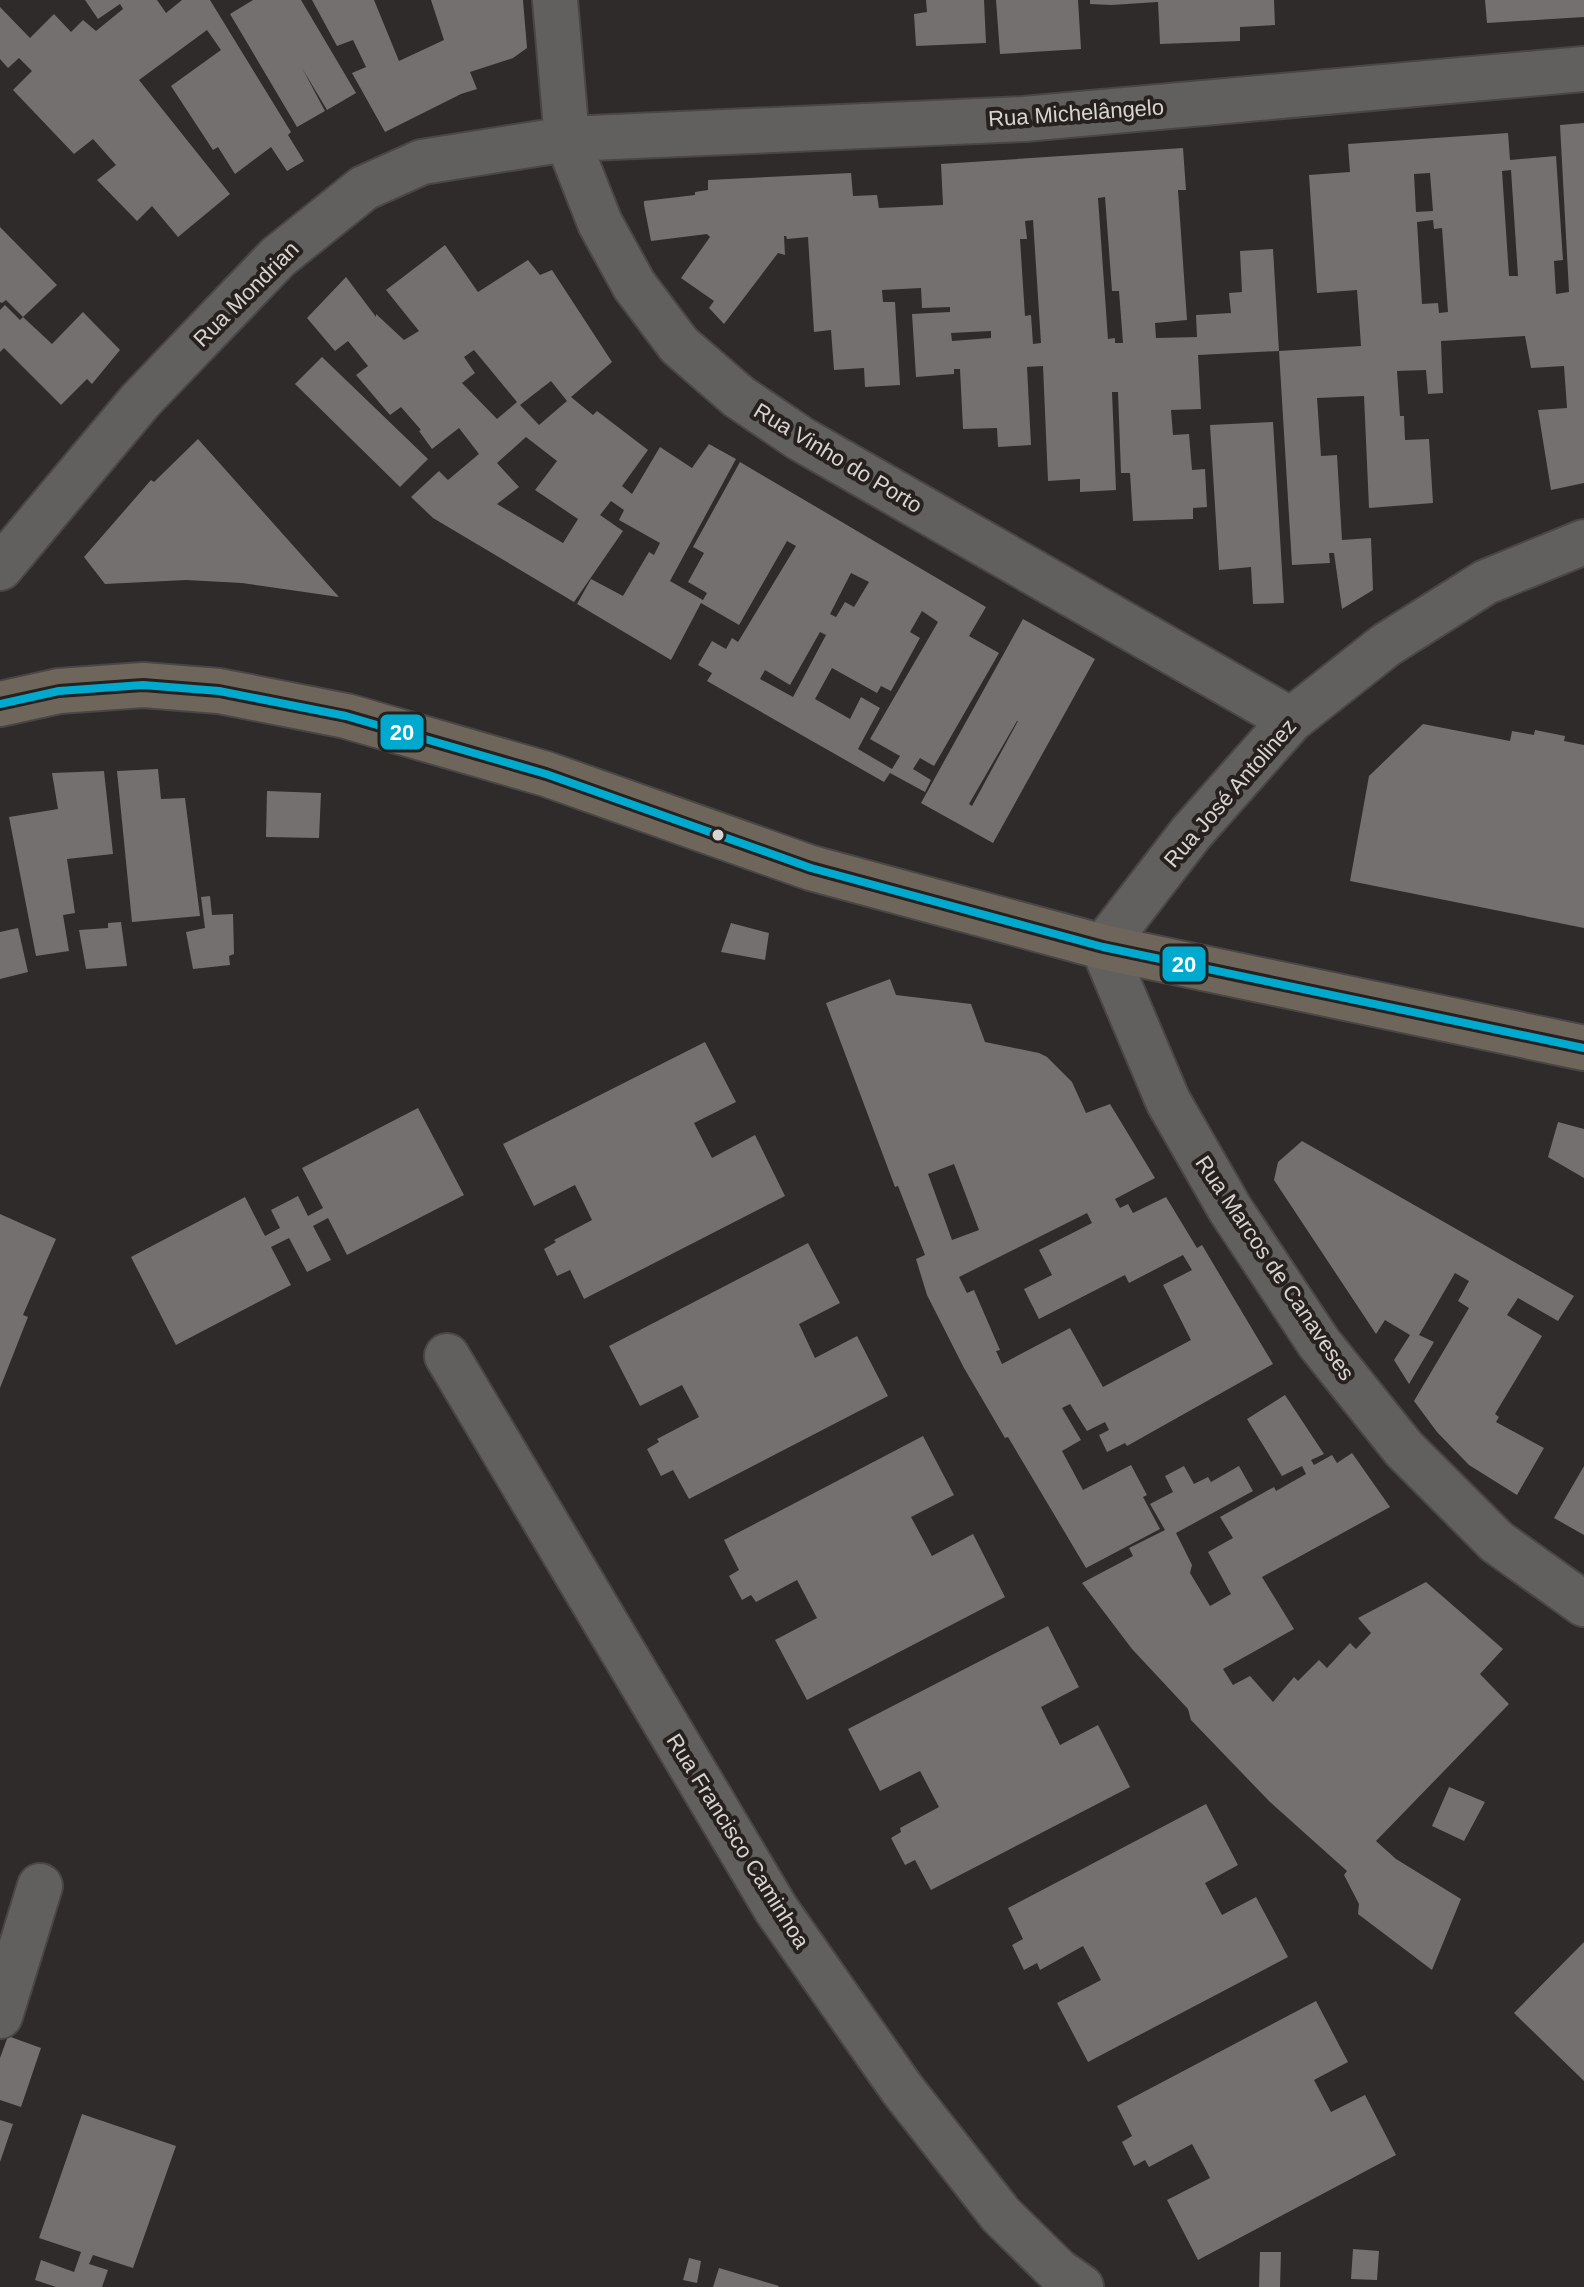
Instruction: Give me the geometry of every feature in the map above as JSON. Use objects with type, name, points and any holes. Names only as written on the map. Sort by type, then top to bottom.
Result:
[{"type":"main road","points":[[0,704],[59,691],[143,685],[219,691],[346,716],[546,774],[811,868],[1103,947],[1584,1048]]},
{"type":"street","name":"Rua Vinho do Porto","points":[[555,0],[567,139],[600,223],[634,285],[679,345],[739,397],[801,439],[1291,720]]},
{"type":"street","name":"Rua Michelângelo","points":[[567,139],[1024,119],[1584,69]]},
{"type":"street","name":"Rua Mondrian","points":[[0,568],[140,401],[278,257],[364,188],[422,162],[567,139]]},
{"type":"street","name":"Rua José Antolinez","points":[[1103,947],[1191,833],[1291,720],[1386,645],[1486,582],[1584,542]]},
{"type":"street","name":"Rua Marcos de Canaveses","points":[[1103,947],[1168,1101],[1230,1209],[1319,1343],[1404,1449],[1497,1542],[1584,1604]]},
{"type":"street","name":"Rua Francisco Caminhoa","points":[[447,1356],[776,1909],[902,2089],[1001,2215],[1058,2271],[1081,2287]]},
{"type":"street","points":[[0,2016],[40,1886]]},
{"type":"building","points":[[85,0],[157,0],[166,13],[182,0],[210,0],[291,132],[288,135],[304,161],[287,171],[271,147],[235,174],[218,147],[213,150],[171,86],[221,50],[207,30],[139,80],[230,194],[178,237],[152,206],[137,221],[97,180],[116,165],[93,139],[74,154],[13,90],[32,71],[19,58],[8,68],[0,59],[0,7],[30,38],[54,14],[71,32],[83,20],[96,31],[123,9],[120,4],[98,19]]},
{"type":"building","points":[[253,0],[301,0],[356,93],[327,110],[302,68],[325,111],[297,127],[230,14]]},
{"type":"building","points":[[312,0],[374,0],[399,61],[444,40],[431,0],[523,0],[527,48],[513,58],[470,72],[477,89],[385,132],[352,73],[366,67],[353,40],[337,46]]},
{"type":"building","points":[[926,0],[984,0],[986,43],[916,46],[914,14],[927,12]]},
{"type":"building","points":[[996,0],[1078,0],[1081,49],[1000,54]]},
{"type":"building","points":[[1090,0],[1274,0],[1275,25],[1240,27],[1240,41],[1160,44],[1158,2],[1111,5],[1090,4]]},
{"type":"building","points":[[1485,0],[1584,0],[1584,17],[1487,23]]},
{"type":"building","points":[[1584,123],[1584,483],[1551,490],[1538,410],[1567,408],[1564,366],[1531,368],[1525,336],[1441,341],[1443,393],[1428,394],[1426,370],[1397,371],[1405,440],[1429,439],[1433,503],[1369,508],[1364,396],[1317,398],[1321,456],[1337,455],[1342,540],[1371,538],[1373,590],[1342,609],[1334,553],[1329,553],[1330,563],[1292,565],[1279,351],[1361,346],[1357,290],[1317,293],[1309,175],[1350,172],[1348,144],[1508,133],[1510,160],[1556,156],[1563,260],[1554,261],[1556,294],[1569,292],[1560,125]],"holes":[[[1511,170],[1518,276],[1509,276],[1502,171]],[[1430,173],[1433,211],[1416,212],[1414,174]],[[1433,220],[1434,229],[1442,228],[1448,312],[1439,313],[1438,303],[1422,304],[1417,222]]]},
{"type":"building","points":[[1183,148],[1186,190],[1178,190],[1187,320],[1155,323],[1156,338],[1197,337],[1196,315],[1231,313],[1229,293],[1242,292],[1240,251],[1273,249],[1279,351],[1198,355],[1201,409],[1171,410],[1173,435],[1189,434],[1192,470],[1205,469],[1207,507],[1193,508],[1193,519],[1133,521],[1130,473],[1121,473],[1118,392],[1112,392],[1116,490],[1080,492],[1080,479],[1048,481],[1043,366],[1027,367],[1031,445],[998,447],[997,428],[963,429],[960,369],[954,369],[954,374],[916,377],[912,314],[950,312],[950,307],[922,308],[921,288],[882,290],[883,302],[895,302],[900,385],[865,387],[864,368],[834,370],[831,330],[814,332],[808,237],[787,239],[784,236],[785,255],[778,253],[724,324],[709,308],[714,301],[681,278],[710,237],[707,234],[651,241],[644,201],[695,195],[695,192],[708,190],[708,180],[851,173],[853,196],[877,195],[879,208],[943,205],[941,164]],"holes":[[[1105,197],[1112,291],[1119,291],[1123,343],[1115,343],[1115,338],[1108,339],[1098,198]],[[1033,220],[1041,343],[1033,344],[1031,315],[1025,316],[1020,239],[1027,239],[1025,221]],[[991,331],[991,338],[952,341],[951,333]]]},
{"type":"building","points":[[0,227],[57,285],[23,317],[6,300],[0,302]]},
{"type":"building","points":[[445,245],[478,292],[528,260],[540,275],[552,270],[612,362],[571,397],[593,415],[597,411],[648,450],[622,486],[632,494],[660,447],[692,468],[709,444],[736,459],[670,581],[703,600],[707,593],[688,582],[704,553],[693,547],[740,462],[986,607],[969,636],[999,653],[934,766],[920,758],[913,769],[931,780],[925,792],[890,773],[884,782],[707,681],[712,673],[698,665],[712,641],[726,649],[732,638],[738,642],[796,546],[787,541],[739,625],[701,603],[671,660],[577,604],[591,579],[623,596],[649,552],[654,555],[660,543],[619,520],[624,510],[611,501],[600,515],[623,531],[574,602],[433,518],[411,497],[439,471],[448,480],[479,454],[459,428],[432,449],[421,430],[401,407],[390,415],[356,375],[368,366],[348,341],[335,351],[307,318],[346,277],[376,317],[376,314],[404,340],[419,331],[386,290]],"holes":[[[474,350],[517,402],[497,419],[462,383],[475,373],[464,357]],[[551,381],[567,401],[539,425],[520,405]],[[526,437],[557,461],[535,490],[578,519],[563,543],[497,504],[519,487],[497,463]],[[851,573],[869,582],[854,607],[845,602],[836,617],[830,614]],[[922,611],[938,622],[870,739],[900,756],[892,769],[858,749],[880,708],[861,697],[850,719],[815,699],[832,668],[877,693],[881,686],[891,691],[920,638],[910,632]],[[820,632],[826,635],[793,697],[760,679],[765,670],[790,685]]]},
{"type":"building","points":[[5,305],[52,344],[83,312],[120,350],[92,384],[87,379],[61,405],[4,348],[0,352],[0,310]]},
{"type":"building","points":[[322,357],[428,459],[400,487],[295,384]]},
{"type":"building","points":[[1273,422],[1284,603],[1253,604],[1251,567],[1219,570],[1210,425]]},
{"type":"building","points":[[198,439],[339,597],[242,583],[186,580],[105,584],[84,557],[151,480],[154,482]]},
{"type":"building","points":[[1023,619],[1095,659],[993,843],[921,803]],"holes":[[[1018,721],[972,806],[969,804]]]},
{"type":"building","points":[[1423,724],[1510,741],[1512,731],[1534,735],[1535,730],[1565,736],[1564,741],[1584,745],[1584,928],[1350,881],[1369,776]]},
{"type":"building","points":[[158,769],[161,799],[185,798],[200,916],[132,922],[117,771]]},
{"type":"building","points":[[104,771],[113,854],[67,859],[75,913],[63,915],[69,951],[36,956],[9,817],[58,809],[52,773]]},
{"type":"building","points":[[267,791],[321,793],[319,838],[266,837]]},
{"type":"building","points":[[210,896],[212,915],[233,914],[234,954],[229,956],[230,965],[193,969],[186,932],[205,928],[201,897]]},
{"type":"building","points":[[121,922],[127,966],[86,969],[79,930],[108,928],[108,923]]},
{"type":"building","points":[[731,923],[769,933],[765,960],[721,952]]},
{"type":"building","points":[[18,928],[28,972],[0,979],[0,932]]},
{"type":"building","points":[[890,979],[896,995],[971,1004],[985,1042],[1047,1057],[1072,1082],[1086,1113],[1110,1104],[1155,1178],[1115,1199],[1120,1208],[1128,1204],[1133,1213],[1166,1197],[1197,1248],[1202,1245],[1273,1364],[1127,1446],[1125,1443],[1107,1452],[1099,1435],[1109,1430],[1105,1422],[1087,1431],[1070,1404],[1062,1408],[1081,1440],[1062,1451],[1083,1490],[1131,1465],[1160,1529],[1086,1568],[964,1368],[927,1295],[916,1259],[925,1255],[898,1186],[895,1187],[826,1003]],"holes":[[[954,1164],[979,1230],[952,1240],[928,1174]],[[1087,1213],[1092,1223],[1039,1250],[1052,1275],[1024,1289],[1039,1319],[1125,1275],[1129,1283],[1183,1255],[1192,1270],[1163,1285],[1191,1340],[1103,1387],[1070,1328],[1002,1364],[996,1351],[1000,1350],[974,1290],[967,1293],[959,1277]]]},
{"type":"building","points":[[705,1042],[736,1102],[694,1123],[712,1158],[755,1135],[785,1196],[584,1299],[570,1270],[557,1276],[544,1249],[556,1242],[554,1240],[592,1220],[575,1185],[534,1206],[503,1144]]},
{"type":"building","points":[[418,1108],[464,1195],[347,1255],[328,1218],[313,1226],[331,1260],[307,1272],[289,1238],[271,1247],[291,1285],[176,1345],[131,1257],[245,1197],[265,1236],[280,1228],[271,1210],[298,1196],[308,1216],[323,1208],[302,1168]]},
{"type":"building","points":[[1558,1122],[1584,1129],[1584,1178],[1548,1157]]},
{"type":"building","points":[[1302,1141],[1574,1296],[1558,1321],[1518,1298],[1507,1315],[1542,1336],[1495,1414],[1499,1417],[1496,1422],[1544,1448],[1517,1495],[1469,1465],[1437,1432],[1414,1401],[1469,1308],[1458,1301],[1469,1281],[1455,1273],[1419,1335],[1434,1342],[1409,1384],[1394,1360],[1410,1335],[1385,1320],[1376,1334],[1274,1180],[1278,1162]]},
{"type":"building","points":[[0,1214],[56,1239],[23,1315],[28,1317],[0,1388]]},
{"type":"building","points":[[808,1243],[840,1303],[799,1324],[815,1358],[857,1336],[888,1396],[689,1499],[673,1470],[661,1476],[647,1449],[659,1442],[657,1439],[699,1417],[682,1385],[640,1406],[609,1346]]},
{"type":"building","points":[[1285,1395],[1324,1454],[1311,1460],[1314,1465],[1332,1455],[1337,1463],[1352,1453],[1390,1507],[1262,1577],[1294,1629],[1223,1669],[1233,1685],[1250,1676],[1273,1702],[1294,1677],[1298,1681],[1319,1660],[1327,1668],[1350,1643],[1356,1649],[1371,1633],[1358,1618],[1426,1582],[1503,1649],[1480,1674],[1509,1704],[1376,1841],[1396,1859],[1461,1899],[1432,1970],[1358,1914],[1359,1904],[1344,1875],[1347,1871],[1269,1801],[1191,1720],[1188,1709],[1132,1649],[1082,1583],[1133,1556],[1129,1548],[1165,1530],[1150,1504],[1173,1492],[1165,1476],[1184,1466],[1194,1484],[1208,1477],[1211,1482],[1239,1466],[1253,1491],[1176,1533],[1192,1565],[1190,1573],[1210,1606],[1231,1594],[1208,1552],[1233,1538],[1220,1517],[1274,1487],[1276,1491],[1306,1474],[1302,1466],[1282,1476],[1247,1419]]},
{"type":"building","points":[[923,1436],[954,1495],[911,1517],[932,1556],[973,1534],[1005,1597],[807,1700],[775,1640],[817,1618],[797,1580],[756,1602],[751,1595],[742,1600],[729,1576],[739,1570],[724,1540]]},
{"type":"building","points":[[1584,1466],[1584,1535],[1554,1518]]},
{"type":"building","points":[[1048,1626],[1079,1687],[1041,1707],[1060,1745],[1098,1725],[1130,1787],[931,1890],[915,1860],[905,1865],[891,1838],[901,1832],[900,1828],[939,1807],[920,1771],[880,1791],[848,1729]]},
{"type":"building","points":[[1449,1787],[1485,1802],[1464,1841],[1432,1826]]},
{"type":"building","points":[[1206,1804],[1238,1865],[1205,1883],[1222,1915],[1256,1897],[1288,1957],[1088,2062],[1057,2003],[1101,1980],[1083,1946],[1040,1970],[1037,1963],[1024,1970],[1012,1945],[1023,1939],[1008,1908]]},
{"type":"building","points":[[1584,1942],[1584,2081],[1514,2013]]},
{"type":"building","points":[[1316,2001],[1348,2062],[1314,2080],[1331,2112],[1365,2095],[1396,2155],[1198,2260],[1167,2200],[1210,2178],[1205,2168],[1192,2144],[1149,2167],[1145,2160],[1134,2166],[1122,2142],[1132,2136],[1117,2106]]},
{"type":"building","points":[[8,2036],[41,2048],[21,2107],[0,2100],[0,2058]]},
{"type":"building","points":[[82,2114],[176,2146],[133,2268],[93,2255],[89,2264],[108,2270],[102,2287],[56,2287],[35,2280],[41,2260],[74,2272],[81,2252],[39,2238]]},
{"type":"building","points":[[0,2120],[13,2124],[0,2162]]},
{"type":"building","points":[[1353,2249],[1379,2251],[1377,2280],[1351,2279]]},
{"type":"building","points":[[1260,2252],[1281,2252],[1280,2287],[1259,2287]]},
{"type":"building","points":[[689,2258],[701,2261],[697,2283],[683,2280]]},
{"type":"building","points":[[719,2268],[779,2286],[713,2287]]},
{"type":"transit line","name":"20","points":[[0,704],[59,691],[143,685],[219,691],[346,716],[546,774],[811,868],[1103,947],[1584,1048]]}]
